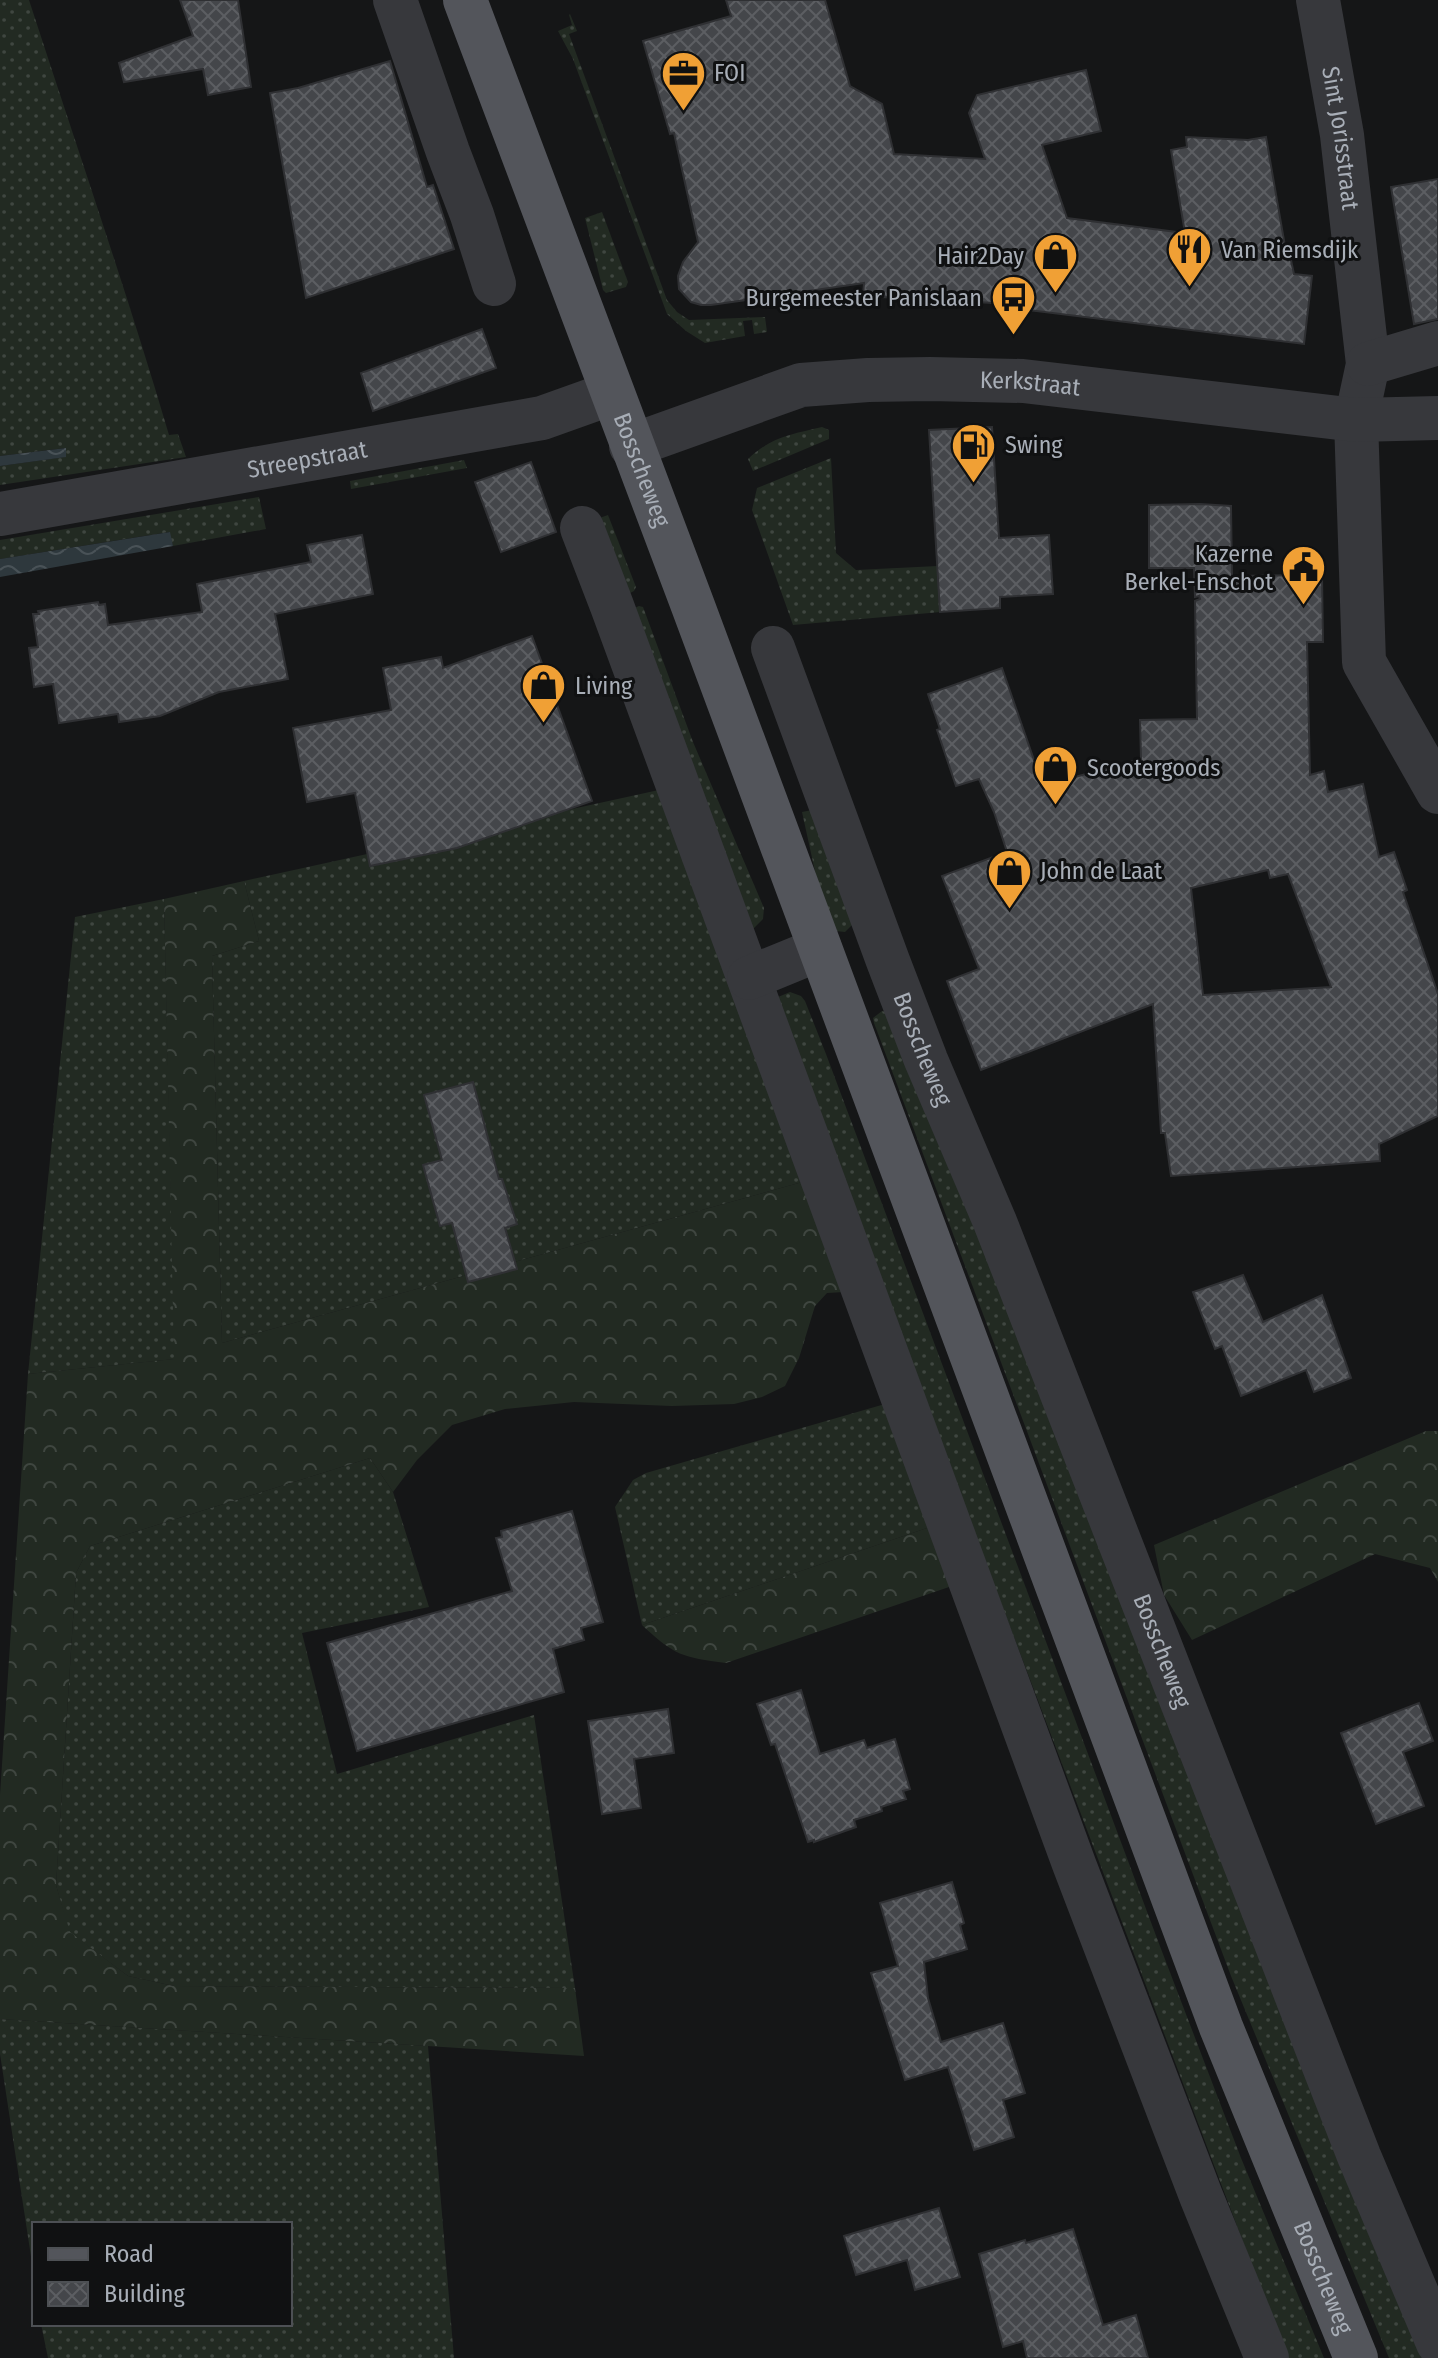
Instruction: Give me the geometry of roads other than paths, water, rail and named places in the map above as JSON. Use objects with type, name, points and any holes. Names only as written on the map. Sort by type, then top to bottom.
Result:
[{"type":"main road","name":"Bosscheweg","points":[[476,12],[631,446],[1216,2013],[1356,2358]]},
{"type":"street","points":[[395,0],[494,284]]},
{"type":"street","name":"Sint Jorisstraat","points":[[1318,0],[1342,135],[1368,364],[1356,420]]},
{"type":"street","points":[[1368,364],[1438,343]]},
{"type":"street","name":"Kerkstraat","points":[[631,446],[801,385],[868,380],[1023,381],[1356,420],[1438,418]]},
{"type":"street","name":"Streepstraat","points":[[0,514],[542,418],[612,393]]},
{"type":"street","points":[[1356,420],[1364,662],[1438,792]]},
{"type":"street","points":[[582,528],[1074,1864],[1201,2196],[1267,2358]]},
{"type":"street","name":"Bosscheweg","points":[[773,648],[926,1060],[995,1222],[1359,2156],[1438,2343]]},
{"type":"street","name":"Bosscheweg","points":[[749,978],[888,961]]},
{"type":"water","points":[[66,448],[66,457],[0,466],[0,456]]},
{"type":"water","points":[[170,532],[173,546],[0,577],[0,559]]},
{"type":"place","name":"FOI","points":[[683,112]]},
{"type":"place","name":"Van Riemsdijk","points":[[1190,289]]},
{"type":"place","name":"Hair2Day","points":[[1055,295]]},
{"type":"place","name":"Burgemeester Panislaan","points":[[1013,337]]},
{"type":"place","name":"Swing","points":[[974,484]]},
{"type":"place","name":"Kazerne Berkel-Enschot","points":[[1304,607]]},
{"type":"place","name":"Living","points":[[544,725]]},
{"type":"place","name":"Scootergoods","points":[[1056,807]]},
{"type":"place","name":"John de Laat","points":[[1009,910]]}]
